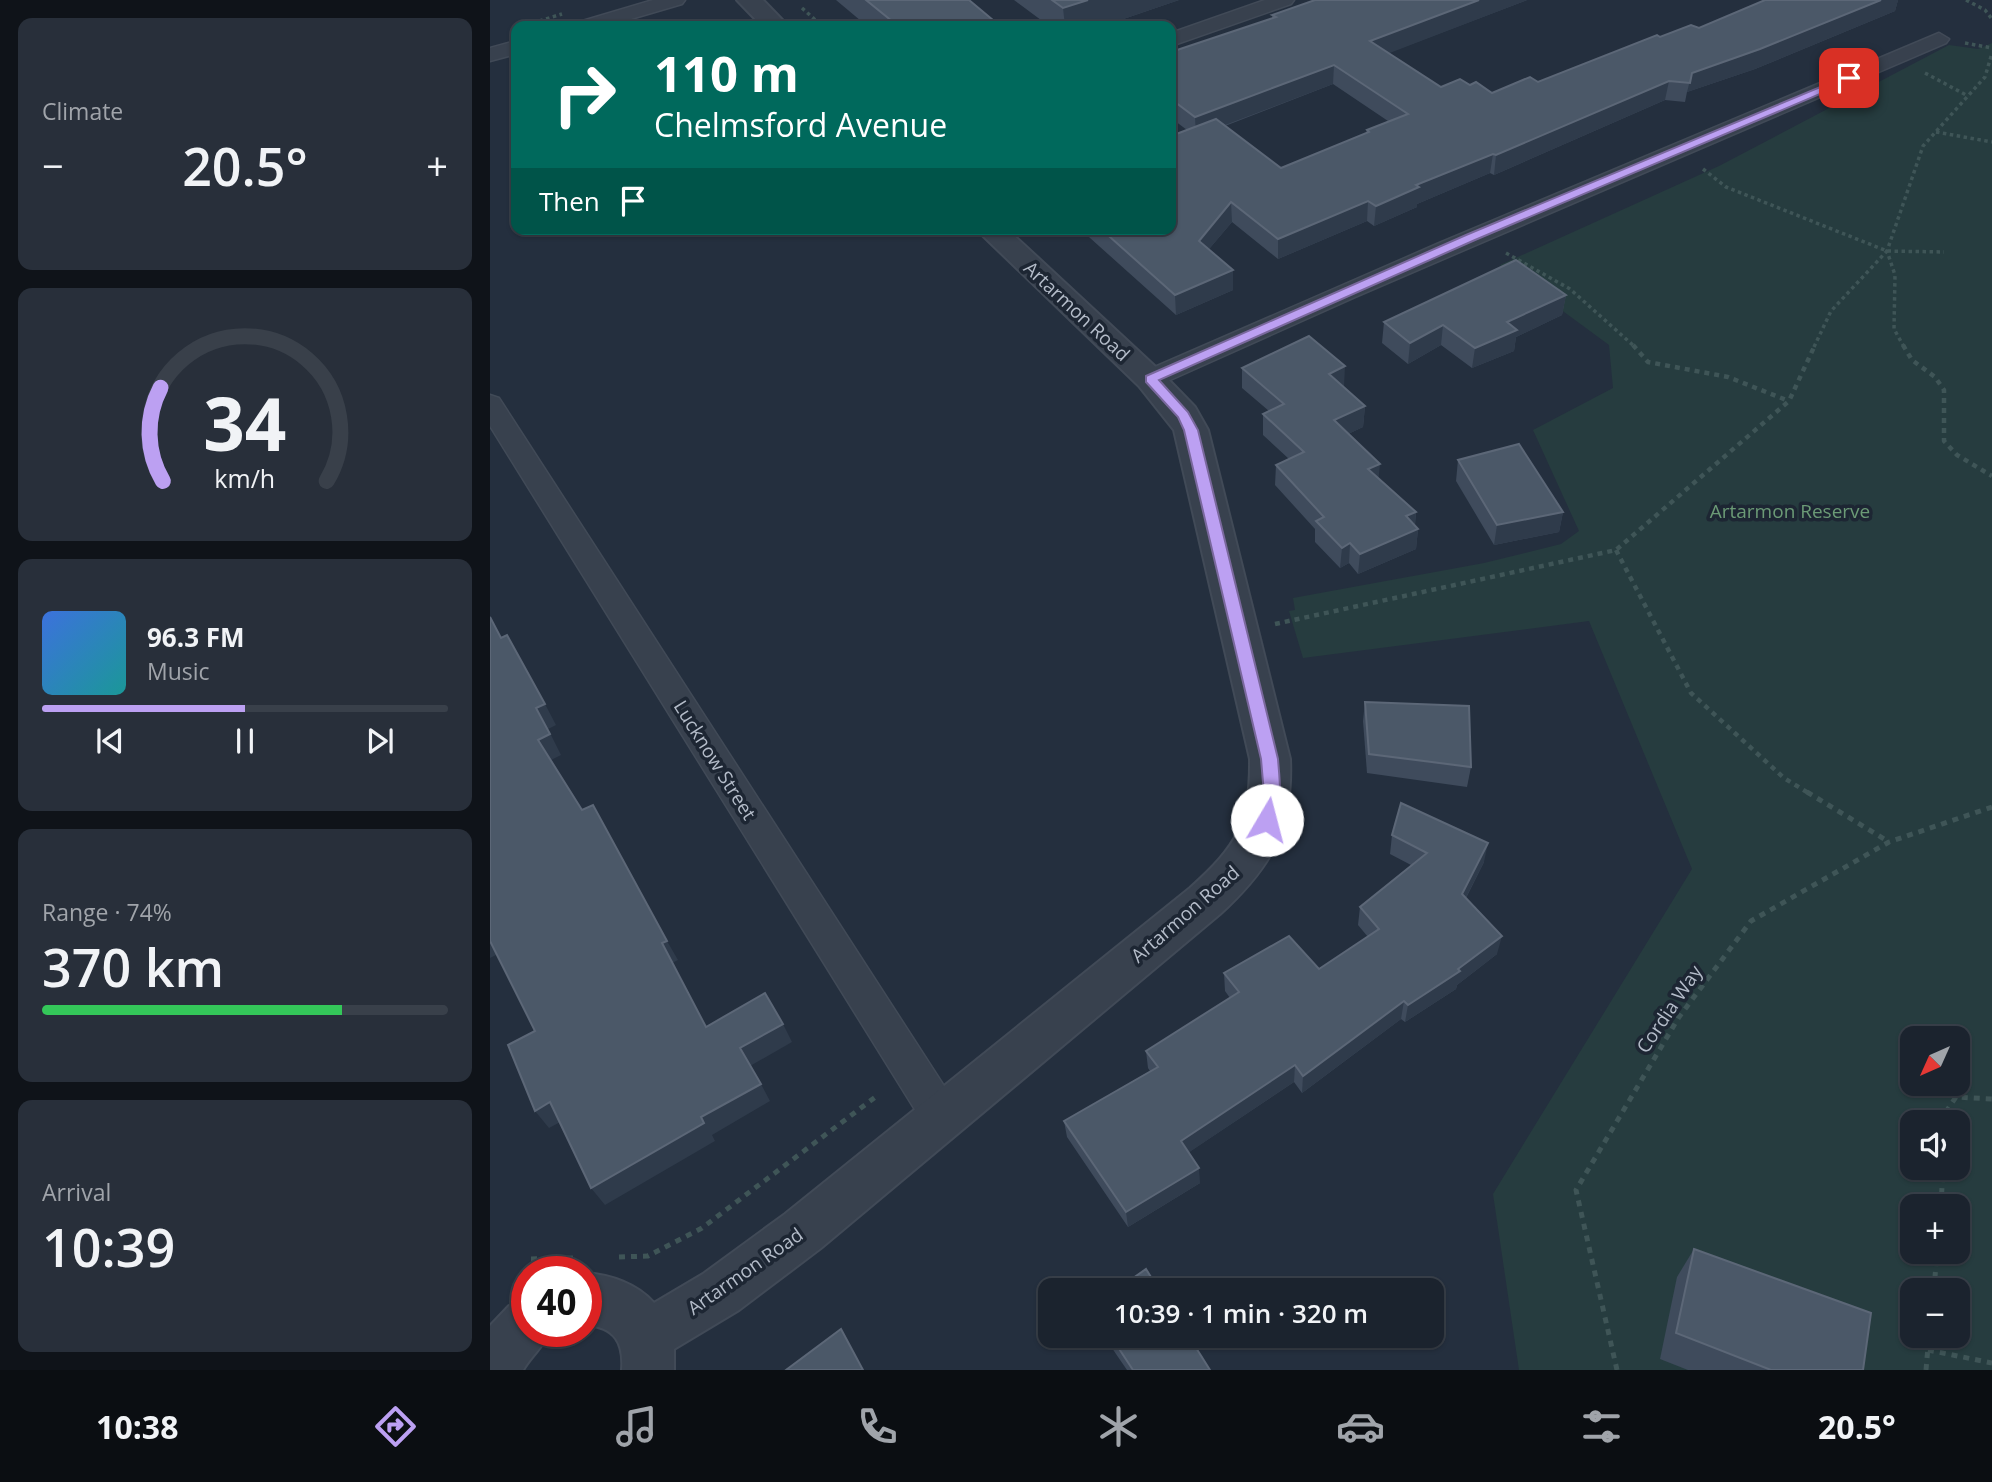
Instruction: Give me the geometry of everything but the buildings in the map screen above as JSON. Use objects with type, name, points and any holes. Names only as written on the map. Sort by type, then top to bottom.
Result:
[{"type":"street","points":[[603,21],[675,0]]},
{"type":"street","points":[[749,0],[771,21]]},
{"type":"street","points":[[1176,38],[1251,5],[1284,0]]},
{"type":"street","points":[[1150,379],[1939,38]]},
{"type":"street","points":[[490,55],[511,49]]},
{"type":"street","name":"Artarmon Road","points":[[647,1354],[721,1292],[803,1231],[1214,893],[1253,851],[1267,820],[1272,794],[1270,759],[1191,430],[1184,415],[1150,379],[996,235]]},
{"type":"street","name":"Lucknow Street","points":[[490,404],[941,1116]]},
{"type":"street","points":[[602,1298],[620,1305],[636,1318],[647,1354]]},
{"type":"path","points":[[794,0],[817,21]]},
{"type":"path","points":[[1966,0],[1985,10],[1992,19]]},
{"type":"path","points":[[1238,633],[1616,550],[1659,510],[1789,401],[1831,311],[1887,251],[1923,146],[1985,77],[1992,53]]},
{"type":"path","points":[[1897,57],[1968,96]]},
{"type":"path","points":[[1935,132],[1992,142]]},
{"type":"path","points":[[1680,152],[1726,187],[1887,251],[1944,252]]},
{"type":"path","points":[[1471,238],[1570,289],[1627,338],[1648,362],[1728,376],[1789,401]]},
{"type":"path","points":[[1887,251],[1895,275],[1894,329],[1912,360],[1935,377],[1944,390],[1944,441],[1958,455],[1992,476]]},
{"type":"path","points":[[1616,550],[1691,693],[1784,778],[1889,842]]},
{"type":"path","name":"Cordia Way","points":[[1617,1370],[1576,1190],[1679,1017],[1751,920],[1889,842],[1992,807]]},
{"type":"path","points":[[602,1269],[648,1256],[702,1228],[878,1095]]},
{"type":"path","points":[[1947,1110],[1956,1097],[1992,1099]]},
{"type":"path","points":[[1926,1370],[1928,1350],[1992,1363]]},
{"type":"green space","name":"Artarmon Reserve","points":[[1992,43],[1992,1370],[1519,1370],[1493,1194],[1692,869],[1589,621],[1303,658],[1289,611],[1295,610],[1293,598],[1484,563],[1561,544],[1579,531],[1533,430],[1613,388],[1609,345],[1500,265],[1719,166],[1949,45],[1978,49]]},
{"type":"route","points":[[1267,820],[1272,794],[1270,759],[1191,430],[1184,415],[1150,379],[1471,238],[1680,152],[1849,78]]}]
